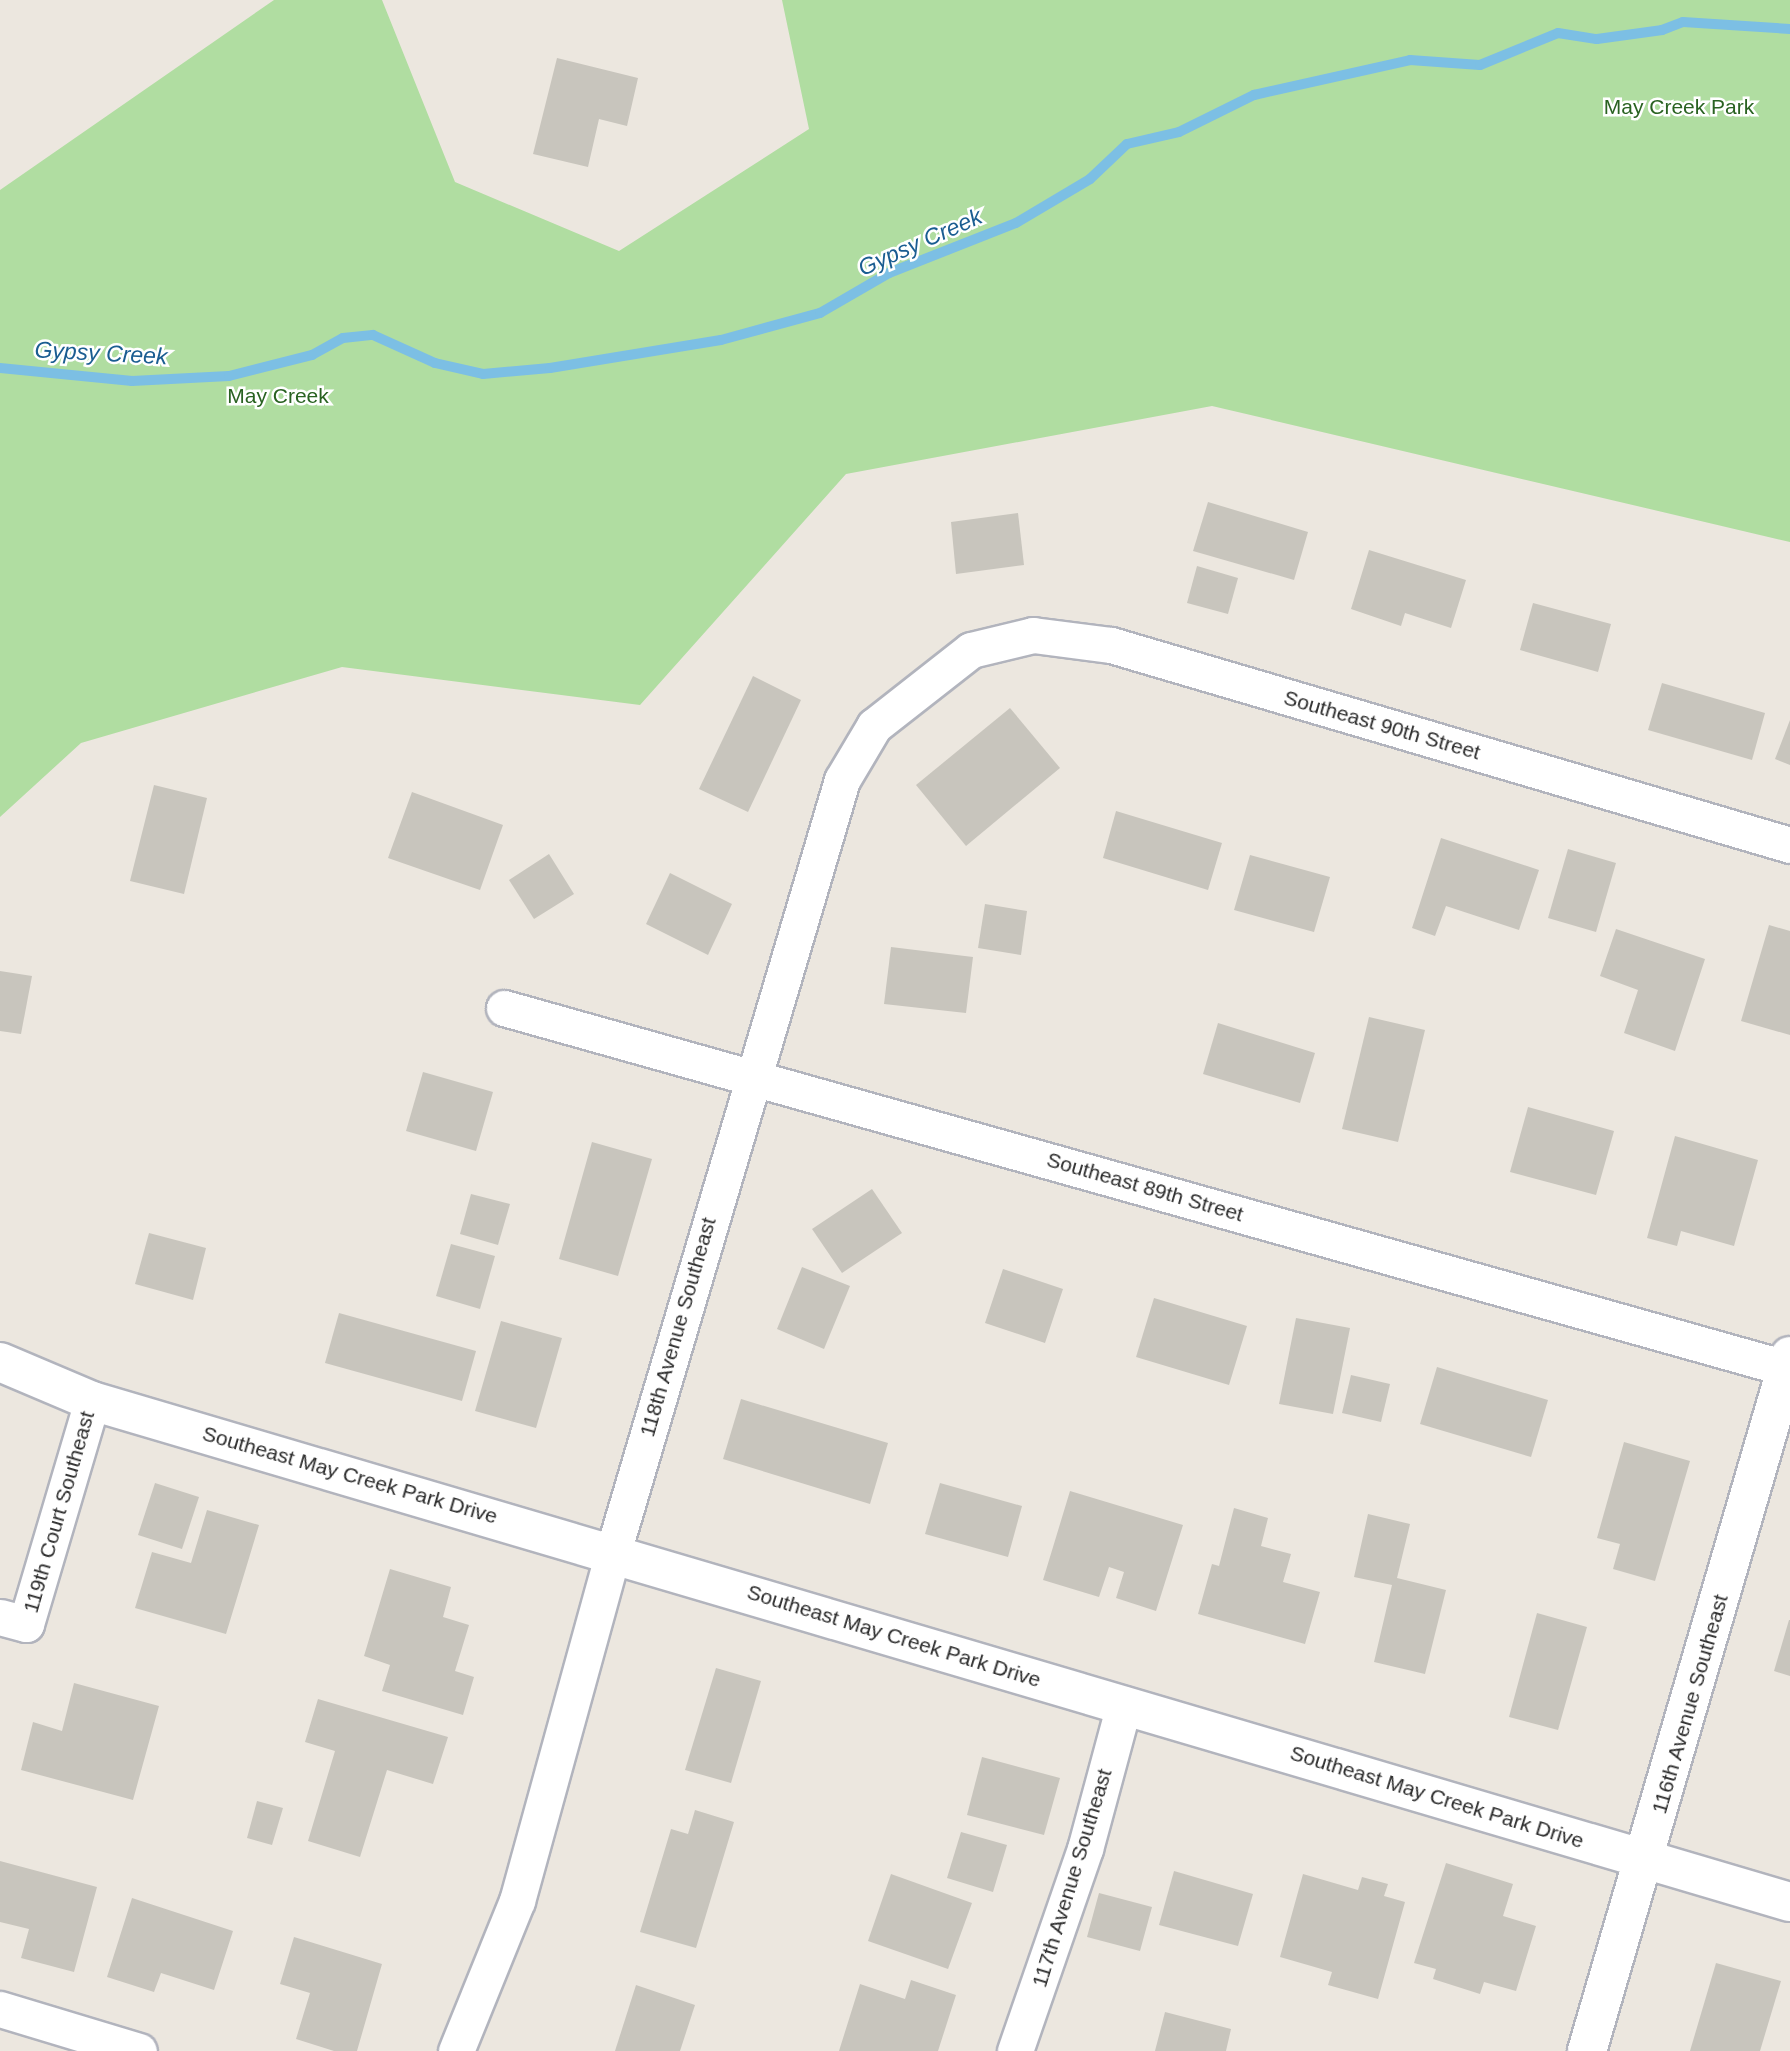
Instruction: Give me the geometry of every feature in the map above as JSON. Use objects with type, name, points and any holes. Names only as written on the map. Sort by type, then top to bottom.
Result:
[{"type":"street","name":"Southeast 90th Street","points":[[971,650],[1033,635],[1111,645],[1790,845]]},
{"type":"street","name":"118th Avenue Southeast","points":[[456,2051],[517,1901],[613,1552],[751,1076],[842,780],[874,726],[971,650]]},
{"type":"street","name":"Southeast 89th Street","points":[[504,1008],[1788,1362]]},
{"type":"street","name":"Southeast May Creek Park Drive","points":[[0,1362],[92,1401],[613,1552],[1790,1902]]},
{"type":"street","name":"116th Avenue Southeast","points":[[1587,2051],[1788,1362]]},
{"type":"street","name":"119th Court Southeast","points":[[13,1620],[92,1401]]},
{"type":"street","name":"117th Avenue Southeast","points":[[1015,2051],[1085,1849],[1124,1704]]},
{"type":"street","points":[[0,2009],[139,2051]]},
{"type":"green space","name":"May Creek","points":[[274,0],[382,0],[455,182],[619,251],[809,129],[782,0],[1790,0],[1790,542],[1212,406],[846,474],[640,705],[342,667],[81,743],[0,817],[0,190]]},
{"type":"building","points":[[557,58],[638,78],[627,126],[599,119],[588,167],[533,154]]},
{"type":"building","points":[[1208,502],[1308,532],[1294,580],[1193,551]]},
{"type":"building","points":[[1018,513],[1024,565],[956,574],[951,522]]},
{"type":"building","points":[[1369,550],[1466,580],[1451,628],[1405,613],[1401,626],[1351,609]]},
{"type":"building","points":[[1197,566],[1238,578],[1228,614],[1187,603]]},
{"type":"building","points":[[1533,603],[1611,624],[1598,672],[1520,650]]},
{"type":"building","points":[[753,676],[801,700],[748,812],[699,789]]},
{"type":"building","points":[[1662,683],[1765,713],[1752,760],[1648,730]]},
{"type":"building","points":[[1010,708],[1060,768],[966,846],[916,785]]},
{"type":"building","points":[[1790,720],[1790,765],[1775,759]]},
{"type":"building","points":[[154,785],[207,798],[184,894],[130,881]]},
{"type":"building","points":[[412,792],[503,825],[480,890],[388,858]]},
{"type":"building","points":[[1116,811],[1222,843],[1208,890],[1103,858]]},
{"type":"building","points":[[1441,838],[1539,870],[1519,930],[1446,906],[1435,936],[1412,928]]},
{"type":"building","points":[[1568,849],[1616,863],[1596,932],[1548,918]]},
{"type":"building","points":[[549,854],[574,894],[534,919],[509,880]]},
{"type":"building","points":[[1250,855],[1330,877],[1314,932],[1234,910]]},
{"type":"building","points":[[670,873],[732,904],[708,955],[646,924]]},
{"type":"building","points":[[985,904],[1027,911],[1021,955],[978,948]]},
{"type":"building","points":[[1769,925],[1790,931],[1790,1035],[1741,1021]]},
{"type":"building","points":[[1616,929],[1705,959],[1675,1051],[1624,1033],[1638,990],[1600,976]]},
{"type":"building","points":[[891,947],[973,957],[966,1013],[884,1004]]},
{"type":"building","points":[[0,971],[32,976],[21,1034],[0,1031]]},
{"type":"building","points":[[1369,1017],[1425,1030],[1398,1142],[1342,1129]]},
{"type":"building","points":[[1218,1023],[1315,1053],[1300,1103],[1203,1074]]},
{"type":"building","points":[[423,1072],[493,1092],[476,1151],[406,1131]]},
{"type":"building","points":[[1528,1107],[1614,1131],[1596,1195],[1510,1172]]},
{"type":"building","points":[[1675,1136],[1758,1160],[1734,1246],[1681,1231],[1677,1246],[1647,1238]]},
{"type":"building","points":[[592,1142],[652,1159],[618,1276],[559,1259]]},
{"type":"building","points":[[872,1189],[902,1233],[842,1273],[812,1229]]},
{"type":"building","points":[[471,1194],[510,1204],[498,1245],[460,1234]]},
{"type":"building","points":[[149,1233],[206,1248],[193,1300],[135,1284]]},
{"type":"building","points":[[451,1244],[495,1256],[480,1309],[436,1296]]},
{"type":"building","points":[[802,1267],[850,1286],[824,1349],[777,1329]]},
{"type":"building","points":[[1003,1269],[1063,1289],[1045,1343],[985,1323]]},
{"type":"building","points":[[1154,1298],[1247,1326],[1229,1385],[1136,1357]]},
{"type":"building","points":[[339,1313],[476,1351],[462,1401],[325,1363]]},
{"type":"building","points":[[1296,1318],[1350,1328],[1333,1414],[1279,1404]]},
{"type":"building","points":[[501,1321],[562,1338],[536,1428],[475,1411]]},
{"type":"building","points":[[1437,1367],[1548,1400],[1531,1457],[1420,1424]]},
{"type":"building","points":[[1351,1375],[1390,1384],[1381,1422],[1342,1413]]},
{"type":"building","points":[[741,1399],[888,1443],[870,1504],[723,1459]]},
{"type":"building","points":[[1624,1442],[1690,1461],[1655,1581],[1613,1569],[1620,1544],[1597,1538]]},
{"type":"building","points":[[155,1483],[199,1497],[182,1549],[138,1535]]},
{"type":"building","points":[[940,1483],[1022,1506],[1008,1557],[925,1534]]},
{"type":"building","points":[[1070,1491],[1183,1525],[1156,1611],[1116,1598],[1124,1572],[1109,1567],[1099,1597],[1043,1580]]},
{"type":"building","points":[[1234,1508],[1268,1518],[1261,1546],[1291,1554],[1283,1582],[1320,1592],[1305,1644],[1198,1614],[1212,1564],[1219,1566]]},
{"type":"building","points":[[207,1510],[259,1525],[226,1634],[135,1608],[152,1552],[191,1563]]},
{"type":"building","points":[[1368,1514],[1410,1524],[1397,1578],[1446,1590],[1425,1674],[1374,1662],[1392,1585],[1354,1577]]},
{"type":"building","points":[[390,1569],[451,1587],[443,1617],[469,1625],[455,1671],[474,1677],[463,1715],[382,1691],[390,1665],[364,1656]]},
{"type":"building","points":[[1537,1613],[1587,1627],[1558,1730],[1509,1717]]},
{"type":"building","points":[[1790,1620],[1790,1676],[1774,1671]]},
{"type":"building","points":[[716,1668],[761,1681],[731,1783],[685,1770]]},
{"type":"building","points":[[74,1683],[159,1706],[133,1800],[21,1770],[33,1722],[62,1731]]},
{"type":"building","points":[[318,1699],[448,1737],[433,1784],[387,1770],[360,1857],[308,1841],[335,1751],[305,1742]]},
{"type":"building","points":[[982,1757],[1060,1778],[1044,1835],[967,1815]]},
{"type":"building","points":[[257,1801],[283,1808],[272,1845],[247,1838]]},
{"type":"building","points":[[695,1810],[734,1822],[696,1948],[640,1932],[671,1829],[688,1834]]},
{"type":"building","points":[[961,1832],[1007,1845],[993,1892],[947,1878]]},
{"type":"building","points":[[0,1861],[97,1887],[74,1972],[21,1958],[29,1929],[0,1922]]},
{"type":"building","points":[[1446,1863],[1513,1884],[1503,1916],[1536,1926],[1516,1991],[1484,1982],[1480,1994],[1433,1979],[1436,1969],[1414,1963]]},
{"type":"building","points":[[1174,1871],[1253,1894],[1238,1946],[1159,1925]]},
{"type":"building","points":[[891,1874],[972,1903],[948,1969],[868,1941]]},
{"type":"building","points":[[1303,1874],[1358,1890],[1362,1877],[1388,1884],[1384,1896],[1405,1902],[1378,1999],[1328,1985],[1332,1972],[1280,1957]]},
{"type":"building","points":[[1099,1893],[1152,1907],[1140,1951],[1087,1937]]},
{"type":"building","points":[[132,1898],[233,1931],[214,1990],[161,1973],[154,1992],[107,1977]]},
{"type":"building","points":[[294,1937],[382,1964],[357,2051],[334,2051],[296,2039],[310,1993],[280,1984]]},
{"type":"building","points":[[1716,1963],[1781,1981],[1760,2051],[1690,2051]]},
{"type":"building","points":[[911,1980],[956,1995],[938,2051],[839,2051],[860,1984],[905,1999]]},
{"type":"building","points":[[636,1985],[695,2005],[680,2051],[615,2051]]},
{"type":"building","points":[[1165,2012],[1231,2029],[1226,2051],[1155,2051]]},
{"type":"waterway","name":"Gypsy Creek","points":[[0,368],[132,381],[229,376],[312,355],[343,338],[373,335],[435,363],[483,374],[550,368],[721,340],[820,313],[889,273],[1016,223],[1090,179],[1127,144],[1179,132],[1254,95],[1410,60],[1480,65],[1558,33],[1597,39],[1662,30],[1683,22],[1790,29]]},
{"type":"park label","name":"May Creek Park","points":[[1679,107]]}]
